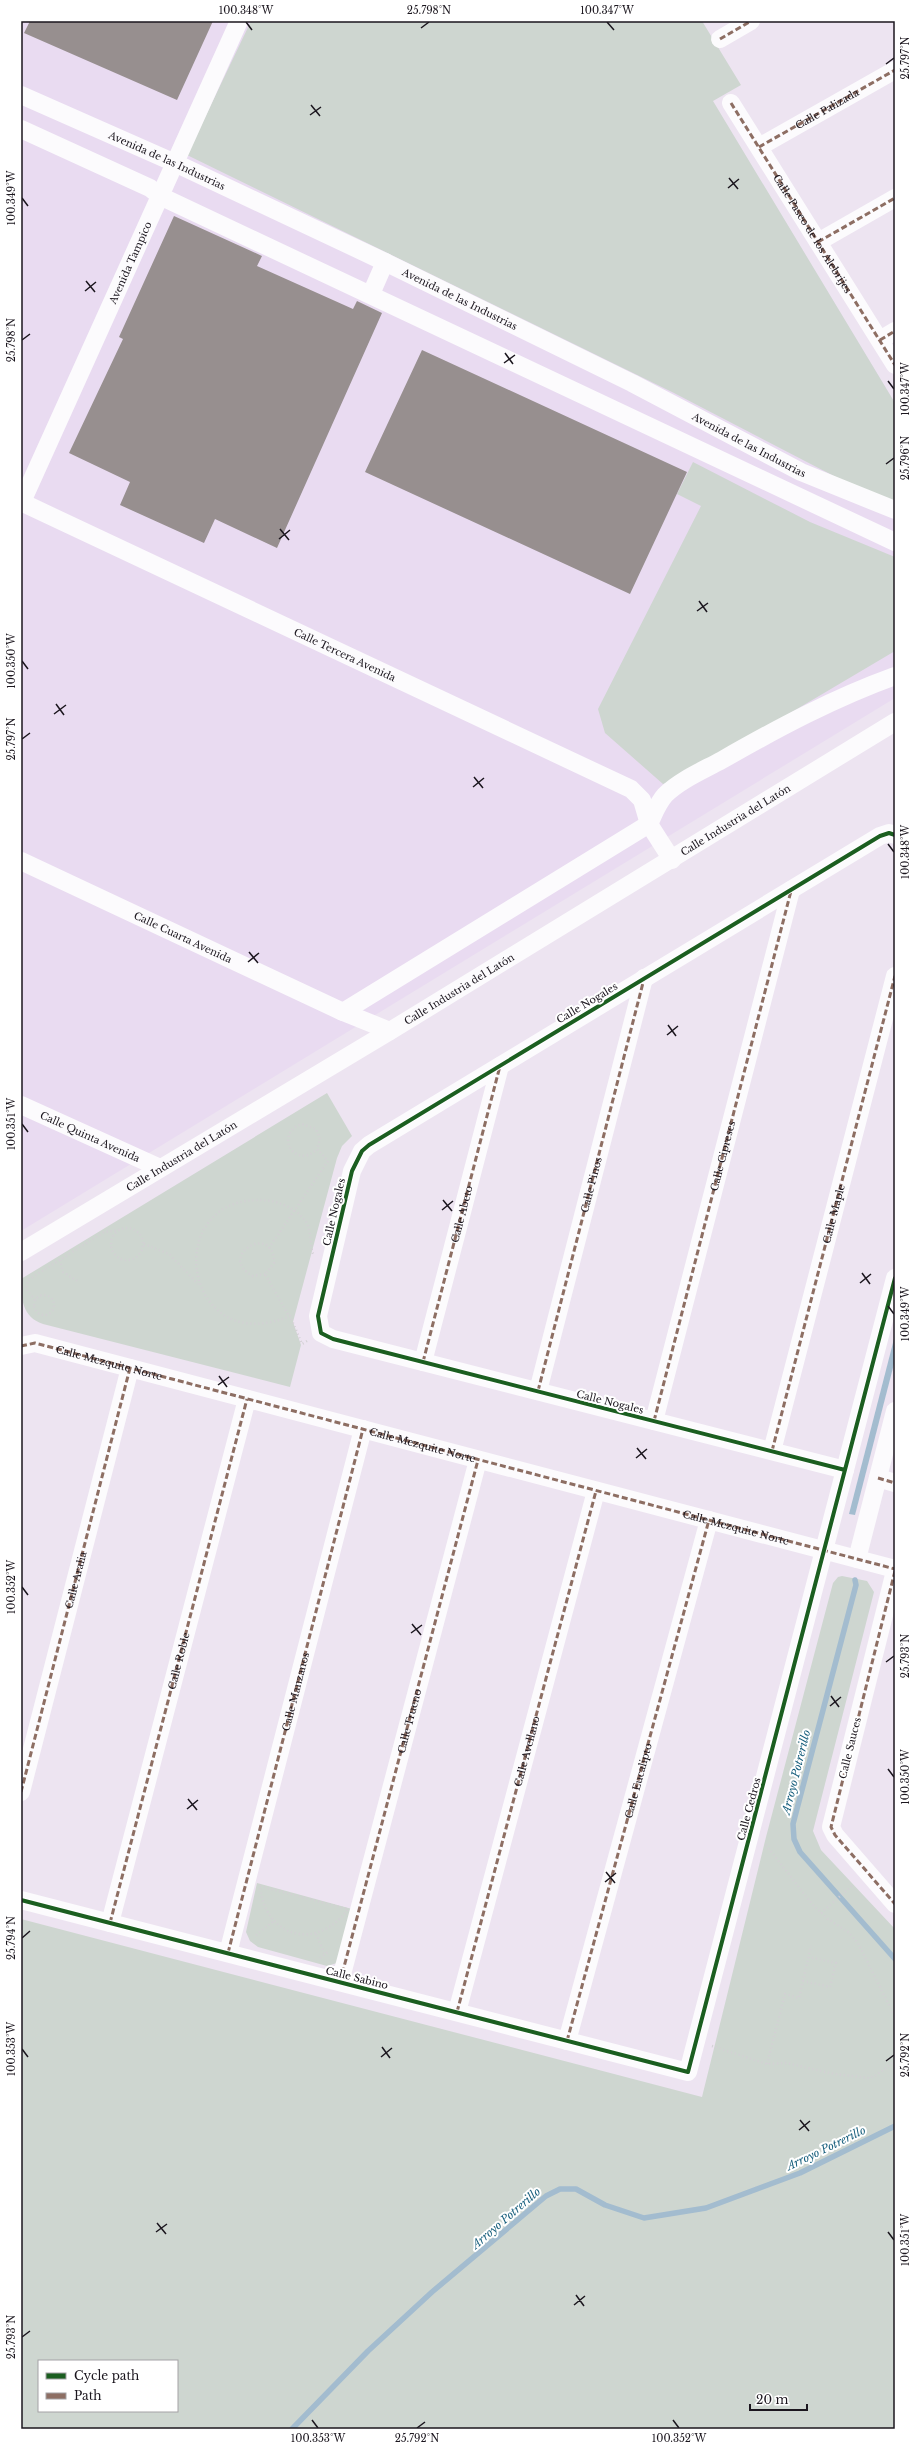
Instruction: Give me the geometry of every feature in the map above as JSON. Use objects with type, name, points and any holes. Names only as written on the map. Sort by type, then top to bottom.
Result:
[{"type":"street","name":"Avenida Tampico","points":[[21,503],[239,21]]},
{"type":"street","points":[[720,39],[751,21]]},
{"type":"street","name":"Calle Palizada","points":[[759,147],[895,70]]},
{"type":"street","name":"Avenida de las Industrias","points":[[21,95],[175,163],[385,262],[632,383],[801,472],[864,499],[895,510]]},
{"type":"street","name":"Calle Paseo de los Alebrijes","points":[[731,103],[818,242],[887,336],[895,365]]},
{"type":"street","points":[[21,129],[150,188],[160,196],[371,294],[895,542]]},
{"type":"street","points":[[818,242],[895,198]]},
{"type":"street","points":[[371,294],[385,262]]},
{"type":"street","points":[[852,522],[864,499]]},
{"type":"street","name":"Calle Tercera Avenida","points":[[21,503],[631,789],[642,800],[649,824],[672,860]]},
{"type":"street","points":[[343,1012],[649,824],[657,805],[666,794],[687,780],[812,712],[856,690],[895,676]]},
{"type":"street","name":"Calle Industria del Latón","points":[[21,1252],[672,860],[895,722]]},
{"type":"street","name":"Calle Nogales","points":[[845,1470],[333,1339],[321,1334],[318,1316],[352,1171],[362,1151],[644,978],[880,836],[889,833],[895,834]]},
{"type":"street","name":"Calle Cuarta Avenida","points":[[21,861],[343,1012],[390,1031]]},
{"type":"street","name":"Calle Cipreses","points":[[654,1421],[791,890]]},
{"type":"street","name":"Calle Maple","points":[[772,1451],[895,976]]},
{"type":"street","name":"Calle Pinos","points":[[538,1391],[644,978]]},
{"type":"street","name":"Calle Abeto","points":[[423,1362],[500,1066]]},
{"type":"street","name":"Calle Quinta Avenida","points":[[21,1105],[160,1168]]},
{"type":"street","name":"Calle Cedros","points":[[688,2072],[895,1278]]},
{"type":"street","name":"Calle Mezquite Norte","points":[[21,1346],[34,1343],[825,1550],[895,1570]]},
{"type":"street","name":"Calle Aralia","points":[[21,1792],[130,1368]]},
{"type":"street","name":"Calle Roble","points":[[110,1923],[247,1399]]},
{"type":"street","points":[[857,1559],[895,1410]]},
{"type":"street","name":"Calle Manzanos","points":[[228,1953],[363,1429]]},
{"type":"street","name":"Calle Trueno","points":[[340,1982],[478,1460]]},
{"type":"street","points":[[878,1478],[895,1483]]},
{"type":"street","name":"Calle Avellano","points":[[456,2012],[596,1491]]},
{"type":"street","name":"Calle Eucalipto","points":[[567,2041],[709,1520]]},
{"type":"street","name":"Calle Sauces","points":[[895,1570],[831,1827],[835,1836],[895,1904]]},
{"type":"street","name":"Calle Sabino","points":[[21,1900],[688,2072]]},
{"type":"path","points":[[302,1124],[316,1129],[320,1139],[317,1149],[308,1155],[298,1155],[294,1152],[290,1148],[288,1138],[293,1128],[302,1124]]},
{"type":"path","points":[[269,1248],[295,1212],[328,1161],[317,1149]]},
{"type":"path","points":[[201,1289],[196,1271],[196,1253],[201,1235],[211,1220],[227,1207],[247,1200],[268,1200],[287,1206],[304,1219],[312,1236],[312,1255],[331,1262]]},
{"type":"path","points":[[35,1300],[42,1295],[49,1296],[54,1301],[53,1310],[48,1315],[38,1314],[34,1308],[35,1300],[26,1290],[26,1284],[104,1232],[125,1228],[136,1230],[140,1234],[144,1244],[140,1255],[136,1258],[121,1260],[113,1253],[111,1243],[112,1238],[120,1230]]},
{"type":"path","points":[[259,1243],[269,1248],[272,1252],[274,1263],[265,1274],[258,1277],[248,1274],[244,1270],[240,1260],[242,1254],[248,1246],[259,1243]]},
{"type":"path","points":[[144,1244],[163,1250],[175,1258],[193,1276],[211,1304],[220,1311],[242,1322],[260,1324],[289,1316]]},
{"type":"path","points":[[60,1260],[63,1272],[79,1282]]},
{"type":"path","points":[[265,1274],[289,1316],[294,1321],[302,1344],[321,1334]]},
{"type":"path","points":[[762,1839],[812,1904],[821,1913],[848,1932],[858,1943],[895,2017]]},
{"type":"path","points":[[821,1913],[856,1882]]},
{"type":"path","points":[[260,1886],[348,1909],[340,1921],[328,1930],[316,1934],[299,1934],[286,1930],[274,1921],[267,1912],[262,1900],[260,1886]]},
{"type":"path","points":[[256,1936],[274,1921]]},
{"type":"path","points":[[252,1932],[258,1940]]},
{"type":"path","points":[[316,1934],[324,1953]]},
{"type":"path","points":[[767,2064],[785,1994],[799,1998],[811,1946]]},
{"type":"path","points":[[803,1981],[830,1987],[836,1963],[809,1957]]},
{"type":"path","points":[[710,2046],[767,2064],[787,2063],[834,2074],[869,2078],[875,2076],[895,2061]]},
{"type":"shaded area","points":[[21,21],[664,21],[895,403],[895,698],[21,1231]]},
{"type":"shaded area","points":[[251,21],[702,21],[741,85],[713,101],[895,403],[895,503],[857,488],[674,393],[187,155]]},
{"type":"shaded area","points":[[693,462],[810,522],[895,557],[895,651],[679,779],[663,784],[605,733],[598,709],[701,506],[677,494]]},
{"type":"shaded area","points":[[327,1093],[352,1136],[342,1146],[337,1158],[293,1322],[301,1345],[290,1387],[43,1324],[36,1321],[27,1312],[22,1300],[21,1279]]},
{"type":"shaded area","points":[[842,1576],[867,1581],[874,1592],[813,1831],[821,1850],[895,1929],[895,2429],[21,2429],[21,1919],[702,2097],[766,1837],[833,1583],[838,1577]]},
{"type":"shaded area","points":[[257,1883],[352,1909],[337,1963],[327,1966],[258,1947],[250,1941],[246,1932]]},
{"type":"water","points":[[895,1335],[895,1360],[855,1515],[849,1514]]},
{"type":"building","points":[[30,21],[213,21],[177,100],[24,33]]},
{"type":"building","points":[[174,216],[262,256],[257,266],[353,309],[357,301],[382,313],[277,548],[215,519],[204,543],[120,505],[130,482],[69,453],[123,339],[119,337]]},
{"type":"building","points":[[422,350],[687,472],[630,594],[365,472]]},
{"type":"waterway","name":"Arroyo Potrerillo","points":[[855,1580],[856,1585],[793,1824],[794,1839],[800,1852],[895,1959]]},
{"type":"waterway","name":"Arroyo Potrerillo","points":[[292,2429],[368,2351],[432,2292],[546,2196],[560,2189],[576,2189],[605,2205],[644,2218],[706,2208],[800,2173],[895,2126]]},
{"type":"marked path","points":[[720,39],[751,21]]},
{"type":"marked path","points":[[759,147],[895,70]]},
{"type":"marked path","points":[[731,103],[895,365]]},
{"type":"marked path","points":[[818,242],[895,198]]},
{"type":"marked path","points":[[880,340],[895,331]]},
{"type":"marked path","points":[[654,1421],[791,891]]},
{"type":"marked path","points":[[772,1451],[895,976]]},
{"type":"marked path","points":[[538,1391],[644,979]]},
{"type":"marked path","points":[[423,1362],[500,1066]]},
{"type":"marked path","points":[[21,1346],[35,1343],[895,1569]]},
{"type":"marked path","points":[[21,1792],[130,1368]]},
{"type":"marked path","points":[[110,1923],[247,1399]]},
{"type":"marked path","points":[[228,1953],[363,1429]]},
{"type":"marked path","points":[[340,1982],[478,1460]]},
{"type":"marked path","points":[[878,1478],[895,1483]]},
{"type":"marked path","points":[[457,2012],[596,1491]]},
{"type":"marked path","points":[[567,2041],[709,1520]]},
{"type":"marked path","points":[[895,1571],[831,1827],[835,1835],[895,1904]]},
{"type":"cycle path","points":[[845,1470],[333,1339],[321,1333],[318,1316],[352,1171],[362,1151],[369,1145],[880,836],[889,833],[895,835]]},
{"type":"cycle path","points":[[21,1900],[688,2072],[895,1278]]}]
